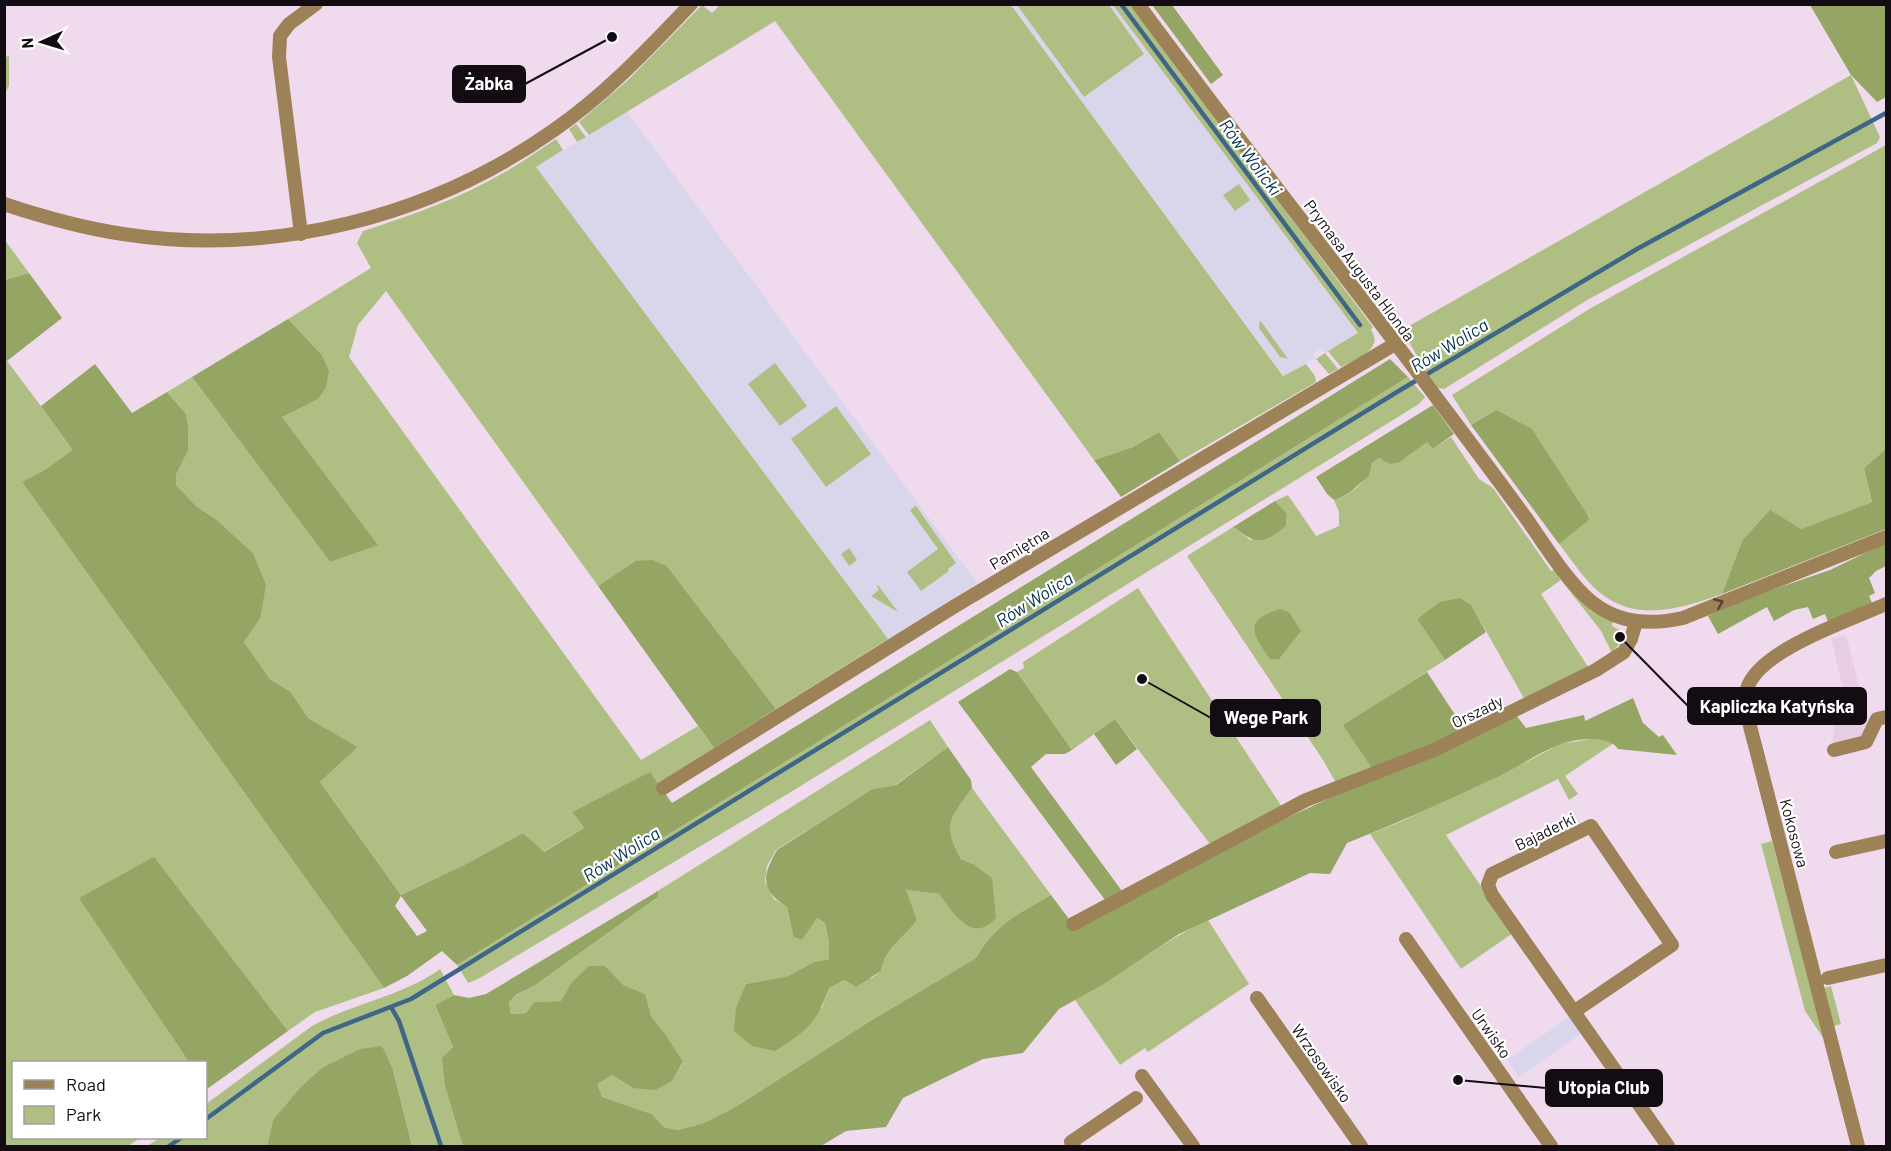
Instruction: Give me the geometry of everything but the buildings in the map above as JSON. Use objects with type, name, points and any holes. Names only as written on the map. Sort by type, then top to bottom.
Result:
[{"type":"street","points":[[301,234],[279,57],[280,36],[289,24],[316,4]]},
{"type":"street","points":[[4,204],[78,225],[124,234],[168,239],[218,239],[301,234],[377,216],[439,194],[484,172],[556,130],[626,71],[691,4]]},
{"type":"street","name":"Prymasa Augusta Hlonda","points":[[1138,4],[1407,358],[1580,591],[1606,611],[1636,622]]},
{"type":"street","name":"Pamiętna","points":[[663,788],[955,606],[1395,344]]},
{"type":"street","points":[[1636,622],[1683,618],[1887,537]]},
{"type":"street","name":"Kokosowa","points":[[1858,1146],[1758,757],[1746,706],[1746,690],[1753,675],[1762,666],[1791,646],[1887,604]]},
{"type":"street","name":"Orszady","points":[[1073,924],[1306,800],[1434,750],[1596,670],[1624,652],[1636,622]]},
{"type":"street","points":[[1834,750],[1866,742],[1877,719],[1887,717]]},
{"type":"street","name":"Bajaderki","points":[[1575,1011],[1672,945],[1592,826],[1492,874],[1488,882],[1492,896],[1668,1146]]},
{"type":"street","points":[[1836,852],[1887,841]]},
{"type":"street","name":"Urwisko","points":[[1406,939],[1551,1146]]},
{"type":"street","points":[[1828,978],[1887,965]]},
{"type":"street","name":"Wrzosowisko","points":[[1257,998],[1361,1146]]},
{"type":"street","points":[[1142,1076],[1193,1146]]},
{"type":"street","points":[[1074,1146],[1071,1143],[1136,1098]]},
{"type":"shaded area","points":[[721,5],[802,5],[627,112],[977,583],[888,639],[536,167],[597,130]]},
{"type":"shaded area","points":[[1011,5],[1113,5],[1358,334],[1325,353],[1322,348],[1313,354],[1315,358],[1284,376]]},
{"type":"shaded area","points":[[1846,635],[1869,725],[1862,739],[1834,746],[1832,737],[1835,732],[1825,693],[1843,688],[1831,638]]},
{"type":"shaded area","points":[[1570,1016],[1582,1033],[1519,1077],[1507,1060]]},
{"type":"green space","points":[[716,4],[1011,5],[1283,376],[1306,364],[1315,376],[1316,382],[1180,461],[1159,432],[1133,447],[1094,460],[775,21],[589,135],[579,122],[628,80],[702,5],[712,13],[718,7]]},
{"type":"green space","points":[[1017,5],[1109,5],[1144,54],[1084,97]]},
{"type":"green space","points":[[1113,5],[1131,5],[1373,327],[1371,330],[1374,343],[1366,353],[1341,367],[1328,351],[1358,333]]},
{"type":"green space","points":[[1152,5],[1172,5],[1223,75],[1211,84]]},
{"type":"green space","points":[[1810,5],[1886,5],[1886,97],[1877,102],[1851,75]]},
{"type":"green space","points":[[9,56],[9,86],[5,93],[5,57]]},
{"type":"green space","points":[[1851,75],[1880,137],[1877,143],[1589,299],[1444,389],[1435,387],[1402,330]]},
{"type":"green space","points":[[576,124],[586,137],[577,142],[569,129]]},
{"type":"green space","points":[[556,139],[563,150],[536,167],[888,639],[776,709],[667,566],[635,561],[598,586],[386,291],[358,325],[349,357],[641,760],[698,726],[714,748],[658,783],[650,773],[572,812],[584,828],[543,852],[523,833],[466,864],[401,895],[320,782],[358,747],[308,718],[291,692],[270,679],[244,642],[260,619],[253,553],[217,520],[196,506],[176,485],[176,475],[188,451],[186,414],[167,392],[192,377],[330,562],[377,544],[281,416],[318,399],[321,354],[288,319],[371,268],[357,243],[363,231],[471,190],[512,168]]},
{"type":"green space","points":[[1886,145],[1886,449],[1864,468],[1872,502],[1801,529],[1742,541],[1722,594],[1664,610],[1634,609],[1620,605],[1606,597],[1586,579],[1559,544],[1590,518],[1496,410],[1471,425],[1452,395],[1591,308]]},
{"type":"green space","points":[[1239,184],[1250,200],[1235,211],[1223,195]]},
{"type":"green space","points":[[4,239],[29,273],[5,280]]},
{"type":"green space","points":[[29,273],[62,318],[7,361],[4,357],[5,280]]},
{"type":"green space","points":[[288,319],[321,354],[329,371],[326,387],[318,399],[282,417],[378,545],[330,562],[192,377]]},
{"type":"green space","points":[[1260,320],[1288,359],[1280,357],[1259,328]]},
{"type":"green space","points":[[1325,353],[1338,369],[1329,374],[1316,359]]},
{"type":"green space","points":[[4,357],[74,450],[22,482],[384,988],[315,1012],[288,1031],[154,858],[80,898],[188,1061],[12,1061],[12,1139],[138,1139],[128,1146],[5,1146]]},
{"type":"green space","points":[[1390,359],[1408,377],[457,965],[442,951],[407,976],[384,988],[22,482],[73,450],[41,406],[95,364],[132,413],[167,392],[186,414],[188,451],[176,475],[176,485],[196,506],[217,520],[253,553],[266,585],[260,619],[244,642],[270,679],[291,692],[308,718],[358,747],[320,782],[401,895],[466,864],[523,833],[544,852],[584,828],[572,812],[650,772],[672,803]],"holes":[[[401,896],[427,931],[417,936],[395,906]]]},
{"type":"green space","points":[[775,363],[807,406],[780,426],[748,384]]},
{"type":"green space","points":[[1408,377],[1425,397],[1419,404],[786,795],[468,983],[457,965]]},
{"type":"green space","points":[[1433,405],[1454,434],[1433,449],[1427,442],[1400,462],[1390,464],[1379,458],[1372,463],[1369,476],[1349,493],[1334,500],[1327,494],[1316,477]]},
{"type":"green space","points":[[836,406],[871,454],[826,487],[791,439]]},
{"type":"green space","points":[[1496,410],[1532,429],[1590,519],[1559,544],[1471,425]]},
{"type":"green space","points":[[1159,432],[1180,461],[1121,497],[1094,460],[1133,447]]},
{"type":"green space","points":[[1451,437],[1479,479],[1493,488],[1551,571],[1554,570],[1561,580],[1541,594],[1590,670],[1526,702],[1472,606],[1417,619],[1445,660],[1344,725],[1373,770],[1336,783],[1187,556],[1233,527],[1250,540],[1286,526],[1287,515],[1275,501],[1288,495],[1316,536],[1339,526],[1339,512],[1334,500],[1347,495],[1358,486],[1367,476],[1372,463],[1379,458],[1393,462],[1399,461],[1427,441],[1433,449]]},
{"type":"green space","points":[[1886,449],[1886,529],[1722,594],[1742,541],[1770,510],[1801,529],[1872,502],[1864,468]]},
{"type":"green space","points":[[1275,501],[1287,514],[1286,526],[1271,537],[1254,540],[1233,527]]},
{"type":"green space","points":[[916,506],[956,563],[948,569],[949,571],[921,591],[907,572],[938,549],[910,510]]},
{"type":"green space","points":[[1886,543],[1886,566],[1869,578],[1875,593],[1869,596],[1872,603],[1828,622],[1825,614],[1813,619],[1808,607],[1794,610],[1774,621],[1767,607],[1718,634],[1708,616],[1742,600],[1830,570]]},
{"type":"green space","points":[[849,548],[857,560],[849,566],[841,554]]},
{"type":"green space","points":[[652,560],[667,566],[776,709],[714,748],[598,586],[635,561]]},
{"type":"green space","points":[[1564,578],[1590,610],[1613,622],[1612,626],[1621,631],[1622,641],[1613,651],[1614,657],[1601,631],[1561,580]]},
{"type":"green space","points":[[878,585],[898,612],[871,596],[879,590]]},
{"type":"green space","points":[[1138,588],[1282,807],[1210,844],[1115,719],[1072,750],[1017,672],[1024,668],[1023,662]]},
{"type":"green space","points":[[1460,598],[1472,606],[1486,632],[1445,660],[1417,619],[1440,602]]},
{"type":"green space","points":[[1280,609],[1289,612],[1301,631],[1279,659],[1270,659],[1258,641],[1254,628],[1261,618]]},
{"type":"green space","points":[[1010,669],[1017,672],[1072,750],[1065,754],[1046,754],[1031,767],[1122,891],[1105,900],[958,702]]},
{"type":"green space","points":[[1427,672],[1465,730],[1373,770],[1343,725]]},
{"type":"green space","points":[[1633,698],[1643,723],[1659,737],[1663,735],[1677,755],[1618,749],[1607,741],[1590,739],[1565,743],[1544,751],[1464,793],[1347,843],[1330,874],[1310,873],[1179,934],[1102,985],[1059,1009],[1023,1053],[983,1059],[903,1098],[886,1127],[846,1131],[821,1146],[463,1146],[445,1085],[442,1058],[453,1047],[435,1005],[454,995],[469,998],[486,994],[658,891],[658,897],[534,986],[517,994],[509,1002],[511,1014],[526,1013],[534,1002],[561,1001],[571,983],[589,966],[605,966],[623,985],[645,994],[651,1016],[683,1062],[672,1081],[655,1090],[633,1088],[612,1075],[597,1084],[602,1097],[652,1114],[664,1127],[678,1130],[704,1123],[737,1106],[867,1023],[976,958],[999,928],[1051,895],[1069,919],[1334,796],[1516,715],[1526,728],[1584,715],[1585,721]]},
{"type":"green space","points":[[1115,719],[1137,749],[1116,765],[1094,734]]},
{"type":"green space","points":[[930,720],[948,747],[895,785],[872,789],[776,850],[767,866],[765,882],[774,899],[787,907],[791,924],[817,918],[825,923],[829,959],[814,962],[788,976],[746,984],[822,1008],[829,988],[845,980],[872,978],[881,971],[886,956],[917,920],[905,890],[939,894],[963,923],[973,864],[961,859],[950,828],[954,815],[972,788],[1051,895],[999,928],[976,958],[867,1023],[737,1106],[704,1123],[678,1130],[664,1127],[652,1114],[602,1097],[596,1083],[612,1075],[633,1088],[672,1081],[683,1063],[651,1016],[644,994],[623,986],[605,966],[571,983],[561,1001],[534,1002],[526,1013],[511,1014],[509,1002],[517,994],[534,986],[658,897],[658,892],[656,892]]},
{"type":"green space","points":[[1598,738],[1614,743],[1565,776],[1578,794],[1569,800],[1558,779],[1446,835],[1513,933],[1461,969],[1370,834],[1506,773],[1560,744]]},
{"type":"green space","points":[[948,747],[971,780],[972,788],[951,822],[952,837],[961,859],[973,864],[992,878],[996,918],[984,927],[970,927],[958,918],[939,894],[906,890],[917,920],[886,956],[881,971],[856,987],[845,980],[829,988],[820,1010],[809,1026],[775,1051],[752,1046],[734,1031],[736,1008],[746,984],[788,976],[814,962],[829,959],[825,923],[817,918],[802,940],[794,937],[787,907],[772,895],[768,888],[766,875],[777,850],[872,789],[896,785]]},
{"type":"green space","points":[[1772,841],[1824,1039],[1805,1011],[1761,844]]},
{"type":"green space","points":[[154,857],[288,1031],[207,1089],[207,1061],[188,1061],[79,898]]},
{"type":"green space","points":[[1208,920],[1249,984],[1148,1052],[1145,1048],[1120,1065],[1075,1000],[1174,938]]},
{"type":"green space","points":[[440,969],[454,995],[435,1005],[453,1047],[458,1127],[463,1146],[412,1146],[393,1070],[273,1120],[267,1146],[147,1146],[158,1139],[207,1139],[207,1103],[312,1026],[425,979]]},
{"type":"green space","points":[[1831,986],[1841,1024],[1834,1026],[1824,988]]},
{"type":"green space","points":[[382,1046],[393,1070],[412,1146],[267,1146],[273,1120],[301,1087],[322,1068],[360,1049]]},
{"type":"waterway","name":"Rów Wolicki","points":[[1121,4],[1360,325]]},
{"type":"waterway","name":"Rów Wolica","points":[[207,1118],[323,1033],[411,999],[1397,392],[1637,249],[1886,113]]},
{"type":"waterway","points":[[391,1007],[399,1021],[441,1146]]},
{"type":"waterway","name":"Rów Wolica","points":[[169,1146],[180,1139]]},
{"type":"place","name":"Żabka","points":[[612,37]]},
{"type":"place","name":"Kapliczka Katyńska","points":[[1620,637]]},
{"type":"place","name":"Wege Park","points":[[1142,679]]},
{"type":"place","name":"Utopia Club","points":[[1458,1080]]}]
